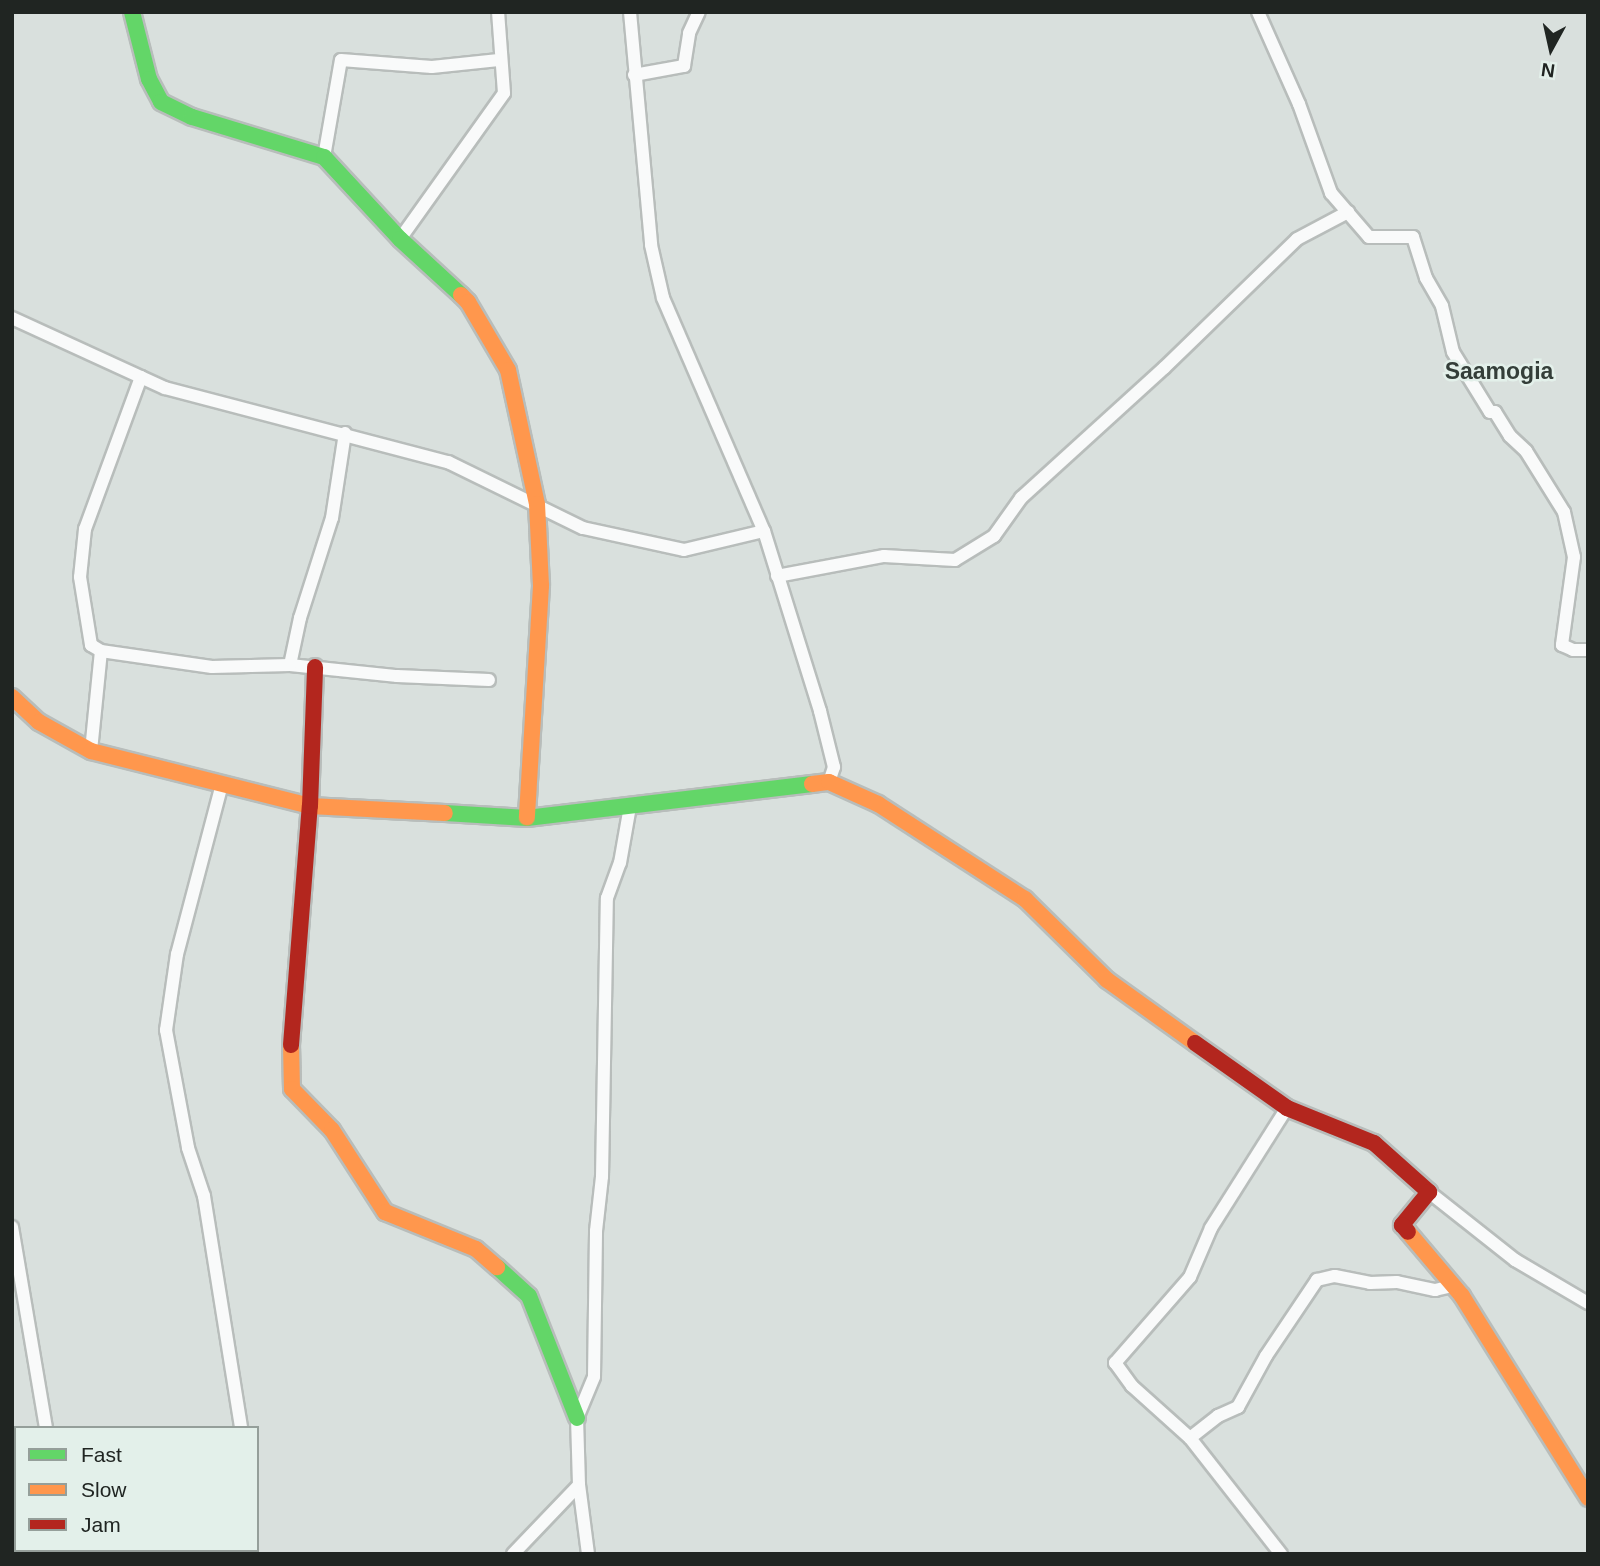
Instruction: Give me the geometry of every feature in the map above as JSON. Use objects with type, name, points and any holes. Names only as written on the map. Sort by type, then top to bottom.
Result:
[{"type":"street","points":[[132,12],[149,79],[161,102],[192,117],[324,157],[400,239],[468,302],[508,370],[537,504],[541,586],[527,818]]},
{"type":"street","points":[[400,239],[504,93],[499,60],[498,12]]},
{"type":"street","points":[[630,12],[650,246],[663,298],[764,531],[820,711],[834,767],[829,782]]},
{"type":"street","points":[[634,75],[684,66],[689,33],[699,12]]},
{"type":"street","points":[[1258,12],[1299,104],[1331,193],[1369,237],[1413,237],[1426,278],[1442,306],[1453,352],[1460,365],[1490,412],[1495,412],[1510,436],[1526,452],[1564,512],[1574,557],[1562,645],[1573,650],[1588,650]]},
{"type":"street","points":[[324,157],[341,60],[432,67],[499,60]]},
{"type":"street","points":[[777,576],[884,556],[955,560],[994,536],[1021,498],[1164,368],[1297,239],[1348,212]]},
{"type":"street","points":[[12,318],[165,388],[448,462],[583,528],[684,550],[764,531]]},
{"type":"street","points":[[141,377],[85,529],[80,577],[90,645],[101,651],[212,667],[290,665],[397,676],[489,680]]},
{"type":"street","points":[[290,665],[300,618],[332,519],[345,433]]},
{"type":"street","points":[[91,751],[101,651]]},
{"type":"street","points":[[315,667],[310,806],[292,1051],[292,1089],[332,1130],[386,1212],[476,1249],[529,1296],[577,1418],[579,1485],[588,1554]]},
{"type":"street","points":[[12,697],[39,722],[91,751],[310,806],[527,818],[829,782],[878,804],[1026,899],[1107,980],[1287,1108],[1374,1143],[1429,1192],[1516,1259],[1588,1303]]},
{"type":"street","points":[[222,784],[177,954],[166,1030],[188,1148],[204,1196],[242,1426]]},
{"type":"street","points":[[577,1418],[594,1377],[596,1231],[602,1177],[607,898],[620,863],[630,806]]},
{"type":"street","points":[[1281,1554],[1190,1438],[1132,1386],[1115,1363],[1190,1277],[1211,1228],[1287,1108]]},
{"type":"street","points":[[1429,1192],[1402,1225],[1453,1286],[1588,1498]]},
{"type":"street","points":[[12,1227],[46,1426]]},
{"type":"street","points":[[1190,1438],[1218,1416],[1238,1407],[1266,1356],[1317,1280],[1335,1276],[1370,1283],[1397,1282],[1435,1290],[1453,1286]]},
{"type":"street","points":[[513,1554],[579,1485]]},
{"type":"traffic: fast","points":[[132,12],[149,79],[161,102],[192,117],[324,157],[400,239],[461,295]]},
{"type":"traffic: fast","points":[[445,813],[527,818],[812,784]]},
{"type":"traffic: fast","points":[[497,1267],[529,1296],[577,1418]]},
{"type":"traffic: slow","points":[[461,295],[468,302],[508,370],[537,504],[541,586],[527,818]]},
{"type":"traffic: slow","points":[[12,697],[39,722],[91,751],[310,806],[445,813]]},
{"type":"traffic: slow","points":[[812,784],[829,782],[878,804],[1025,899],[1107,980],[1195,1043]]},
{"type":"traffic: slow","points":[[291,1045],[292,1089],[332,1130],[385,1212],[476,1249],[497,1267]]},
{"type":"traffic: slow","points":[[1408,1232],[1462,1296],[1588,1498]]},
{"type":"traffic: jam","points":[[291,1045],[310,806],[315,667]]},
{"type":"traffic: jam","points":[[1195,1043],[1287,1108],[1374,1143],[1429,1192],[1402,1225],[1408,1232]]},
{"type":"district","name":"Saamogia","points":[[1499,371]]}]
